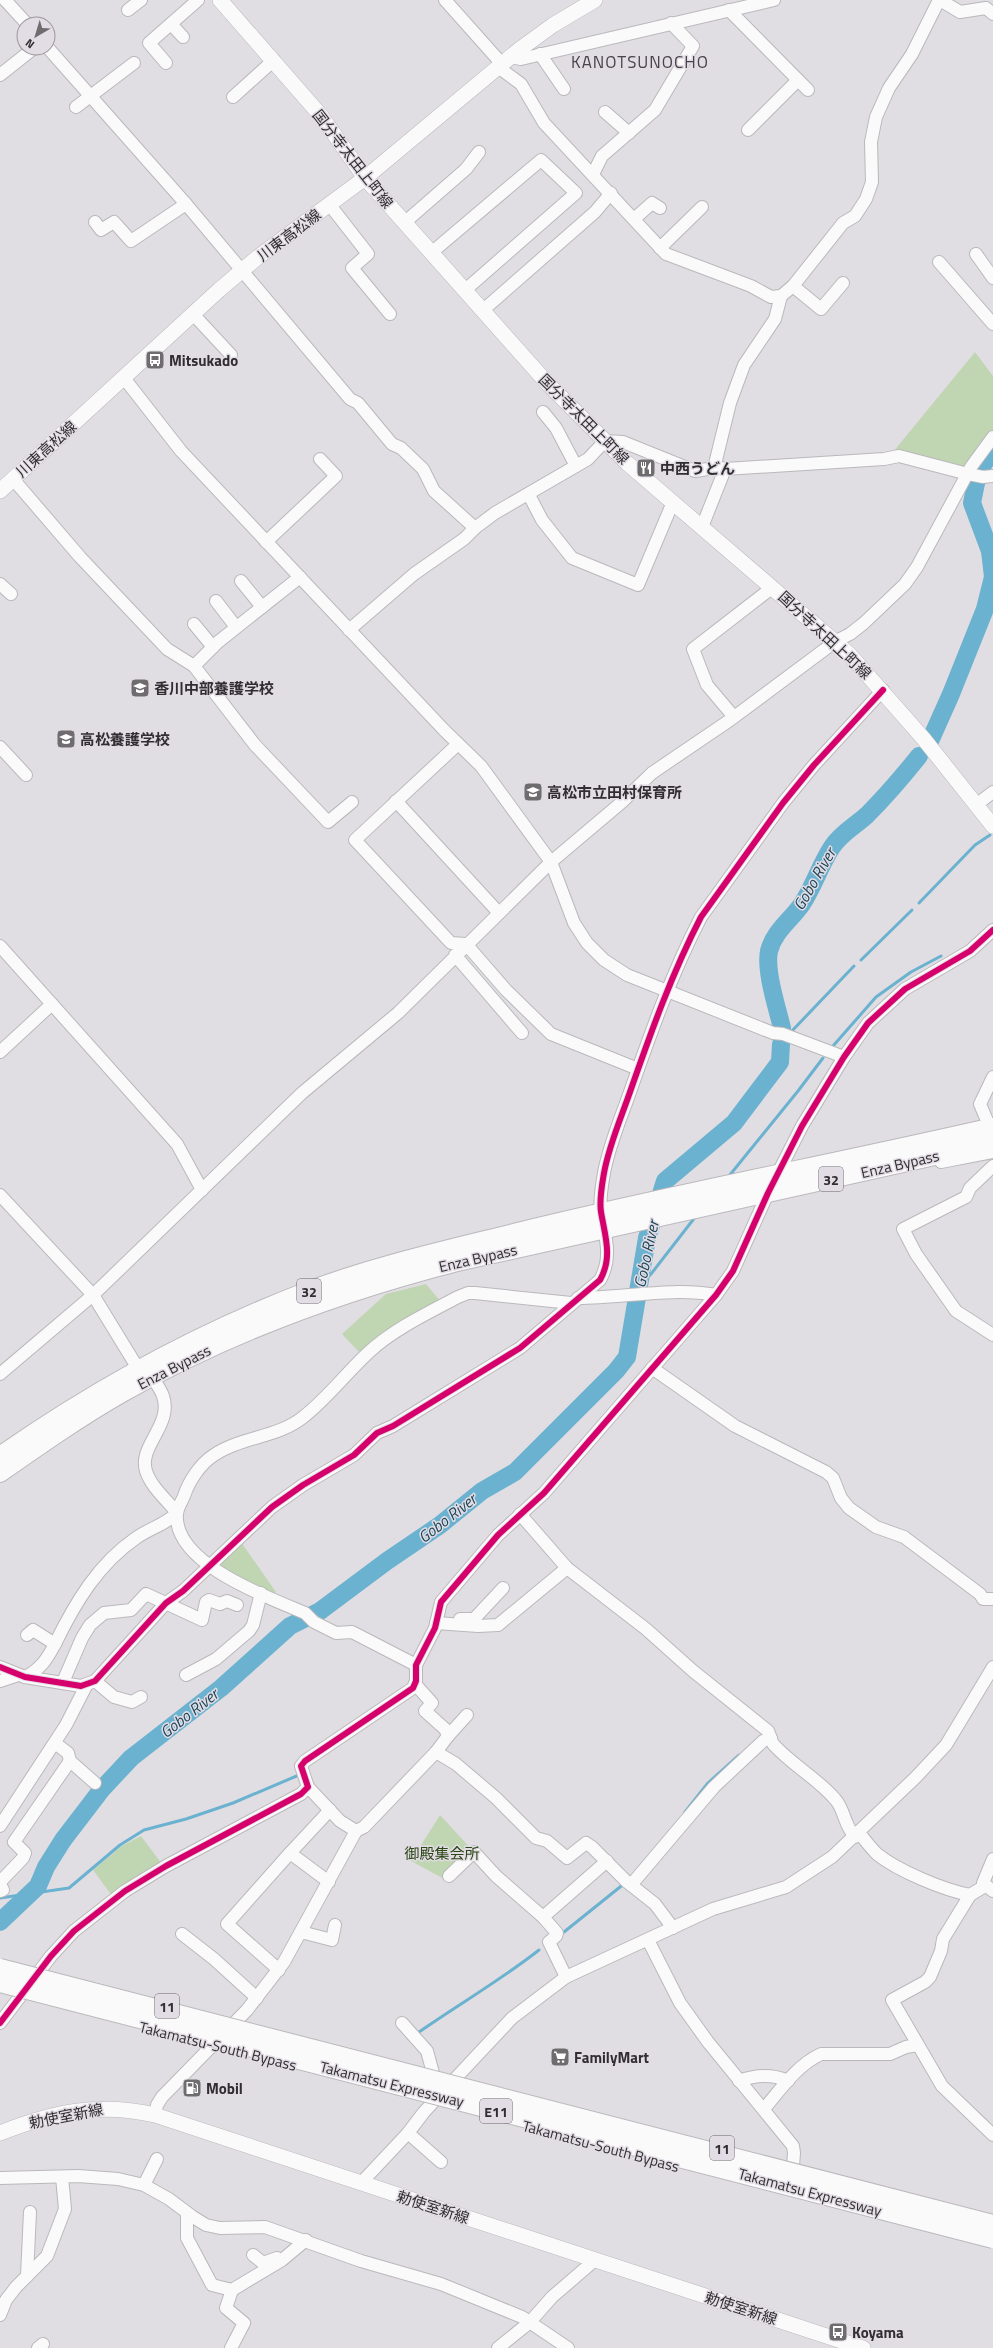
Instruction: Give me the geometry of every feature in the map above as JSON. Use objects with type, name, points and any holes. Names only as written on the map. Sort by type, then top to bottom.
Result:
[{"type":"highway","name":"Enza Bypass","points":[[0,1472],[49,1438],[146,1376],[181,1346],[309,1291],[400,1262],[603,1220],[648,1202],[672,1196],[992,1133]]},
{"type":"highway","name":"Enza Bypass","points":[[603,1220],[645,1220],[766,1198],[992,1133]]},
{"type":"highway","name":"Enza Bypass","points":[[0,1456],[41,1427],[146,1376]]},
{"type":"highway","name":"Takamatsu-South Bypass","points":[[0,1963],[456,2078],[793,2166],[993,2215]]},
{"type":"highway","name":"Takamatsu Expressway","points":[[0,1968],[993,2224]]},
{"type":"highway","name":"Takamatsu Expressway","points":[[0,1982],[993,2239]]},
{"type":"highway","name":"Takamatsu-South Bypass","points":[[0,1991],[993,2247]]},
{"type":"main road","name":"国分寺太田上町線","points":[[220,0],[274,60],[322,117],[365,178],[548,384],[605,441],[673,502],[836,641],[883,690],[993,826]]},
{"type":"main road","name":"川東高松線","points":[[0,491],[243,270],[365,178],[504,62],[553,25],[595,0]]},
{"type":"main road","name":"勅使室新線","points":[[0,2133],[29,2122],[90,2109],[111,2108],[155,2115],[863,2348]]},
{"type":"street","points":[[5,0],[20,16]]},
{"type":"street","points":[[128,10],[141,0]]},
{"type":"street","points":[[166,63],[149,43],[198,0]]},
{"type":"street","points":[[445,0],[504,62],[521,84],[544,123],[611,193],[660,248],[676,259],[751,286],[771,297],[781,296],[793,286],[843,223],[855,216],[866,199],[872,182],[871,142],[876,117],[889,88],[912,54],[940,0],[960,12],[991,8]]},
{"type":"street","points":[[504,62],[774,0]]},
{"type":"street","points":[[728,10],[808,90]]},
{"type":"street","points":[[593,174],[602,156],[655,110],[692,46],[671,23]]},
{"type":"street","points":[[171,24],[182,37]]},
{"type":"street","points":[[540,54],[564,89]]},
{"type":"street","points":[[0,75],[24,56]]},
{"type":"street","points":[[55,56],[243,270],[350,399],[358,403],[392,444],[401,448],[423,469],[434,491],[474,528]]},
{"type":"street","points":[[233,97],[274,60]]},
{"type":"street","points":[[76,107],[134,63]]},
{"type":"street","points":[[748,130],[798,80]]},
{"type":"street","points":[[605,112],[629,133]]},
{"type":"street","points":[[404,223],[466,169],[480,152]]},
{"type":"street","points":[[431,253],[542,160],[576,193],[464,291]]},
{"type":"street","points":[[482,311],[595,212],[611,193]]},
{"type":"street","points":[[634,219],[652,203],[660,208]]},
{"type":"street","points":[[95,222],[101,230],[114,222],[131,241],[186,204]]},
{"type":"street","points":[[329,204],[368,254],[352,268],[390,314]]},
{"type":"street","points":[[660,248],[702,207]]},
{"type":"street","points":[[976,254],[993,278]]},
{"type":"street","points":[[940,262],[993,324]]},
{"type":"street","points":[[793,286],[821,309],[843,283]]},
{"type":"street","points":[[702,527],[720,468],[730,403],[744,365],[775,320],[781,296]]},
{"type":"street","points":[[193,314],[231,355]]},
{"type":"street","points":[[124,378],[181,452],[458,744],[481,766],[551,862],[574,923],[586,943],[604,960],[627,975],[773,1033],[783,1034],[844,1057]]},
{"type":"street","points":[[543,412],[556,428],[576,466]]},
{"type":"street","points":[[0,1374],[93,1295],[302,1093],[398,1013],[466,944],[551,862],[622,802],[652,773],[734,717],[836,641],[850,634],[864,623],[907,581],[930,545],[980,475],[993,436]]},
{"type":"street","points":[[350,630],[414,574],[464,539],[474,528],[495,513],[588,459],[605,441],[624,442],[695,471],[720,468],[884,459],[899,456],[980,475]]},
{"type":"street","points":[[266,542],[336,476],[320,459]]},
{"type":"street","points":[[13,479],[80,557],[167,649],[194,666],[255,745],[328,822],[352,802]]},
{"type":"street","points":[[528,495],[542,520],[572,558],[638,585],[673,502]]},
{"type":"street","points":[[194,666],[213,647],[300,577]]},
{"type":"street","points":[[241,581],[262,607]]},
{"type":"street","points":[[0,584],[11,594]]},
{"type":"street","points":[[734,717],[707,685],[693,650],[773,588]]},
{"type":"street","points":[[216,601],[236,628]]},
{"type":"street","points":[[194,624],[213,647]]},
{"type":"street","points":[[18,1837],[0,1825],[55,1742],[91,1683],[166,1603],[183,1591],[257,1520],[282,1500],[303,1485],[354,1455],[377,1433],[393,1426],[520,1348],[600,1280],[606,1270],[608,1254],[603,1220],[604,1173],[638,1070],[667,991],[701,917],[783,802],[818,760],[883,690]]},
{"type":"street","points":[[458,744],[355,840],[451,943],[466,944],[506,990],[551,1034],[638,1070]]},
{"type":"street","points":[[0,746],[26,775]]},
{"type":"street","points":[[976,805],[993,792]]},
{"type":"street","points":[[396,801],[499,913]]},
{"type":"street","points":[[356,1831],[340,1821],[308,1787],[301,1766],[305,1761],[408,1692],[415,1684],[416,1666],[435,1628],[441,1602],[498,1535],[544,1493],[716,1295],[733,1272],[766,1198],[802,1126],[844,1057],[868,1023],[905,989],[970,951],[993,930]]},
{"type":"street","points":[[0,946],[177,1144],[202,1190]]},
{"type":"street","points":[[455,955],[522,1033]]},
{"type":"street","points":[[0,1052],[52,1004]]},
{"type":"street","points":[[992,1133],[980,1104],[993,1077]]},
{"type":"street","points":[[766,1198],[993,1152]]},
{"type":"street","points":[[993,1166],[970,1188],[966,1197],[903,1229],[916,1254],[956,1311],[993,1335]]},
{"type":"street","points":[[0,1195],[93,1295],[146,1376],[163,1395],[165,1413],[157,1435],[148,1450],[145,1461],[146,1471],[152,1484],[177,1512],[180,1532],[187,1546],[209,1567],[305,1613],[314,1622],[336,1633],[352,1632],[416,1666]]},
{"type":"street","points":[[0,1680],[37,1671],[55,1644],[77,1603],[106,1561],[137,1537],[169,1521],[177,1512],[187,1487],[197,1471],[213,1456],[240,1441],[284,1427],[302,1418],[386,1338],[458,1297],[468,1293],[475,1293],[575,1301],[636,1294],[701,1293],[716,1295]]},
{"type":"street","points":[[652,1368],[735,1426],[826,1472],[833,1478],[841,1498],[848,1508],[876,1527],[904,1537],[980,1594],[983,1599],[993,1599]]},
{"type":"street","points":[[520,1514],[567,1568],[646,1629],[693,1671],[768,1731],[773,1744],[811,1775],[835,1799],[841,1808],[846,1827],[890,1863],[935,1884],[970,1895],[989,1888],[983,1882],[993,1859]]},
{"type":"street","points":[[436,1620],[478,1626],[498,1625],[567,1568]]},
{"type":"street","points":[[436,1620],[474,1619],[503,1588]]},
{"type":"street","points":[[186,1675],[216,1659],[248,1631],[253,1625],[261,1593]]},
{"type":"street","points":[[62,1682],[82,1638],[90,1625],[104,1613],[130,1610],[146,1594],[202,1620],[206,1602],[210,1600],[220,1604],[227,1601],[237,1605]]},
{"type":"street","points":[[27,1635],[33,1630],[55,1644]]},
{"type":"street","points":[[0,1667],[21,1676],[62,1682],[91,1683],[114,1697],[132,1702],[141,1697]]},
{"type":"street","points":[[361,2183],[512,2018],[566,1977],[730,1902],[795,1882],[832,1857],[857,1835],[946,1745],[993,1667]]},
{"type":"street","points":[[415,1684],[432,1703],[425,1711],[445,1729],[448,1736]]},
{"type":"street","points":[[155,2115],[157,2105],[162,2097],[257,1998],[278,1970],[329,1882],[356,1831],[364,1827],[436,1752],[467,1715]]},
{"type":"street","points":[[629,1883],[714,1787],[763,1741],[771,1738]]},
{"type":"street","points":[[55,1742],[68,1754],[70,1761],[95,1783]]},
{"type":"street","points":[[436,1752],[456,1764],[496,1798],[536,1838],[547,1841],[567,1858],[586,1843],[629,1883],[655,1904],[673,1928]]},
{"type":"street","points":[[0,1891],[3,1890],[0,1883],[25,1853],[14,1842],[70,1761]]},
{"type":"street","points":[[0,2022],[74,1931],[125,1891],[166,1866],[288,1802],[308,1787]]},
{"type":"street","points":[[278,1970],[227,1924],[330,1810]]},
{"type":"street","points":[[449,1876],[474,1852],[496,1876],[543,1917],[556,1933],[556,1936],[549,1942],[566,1977]]},
{"type":"street","points":[[290,1853],[329,1882]]},
{"type":"street","points":[[543,1917],[607,1861]]},
{"type":"street","points":[[970,1895],[943,1939],[941,1952],[930,1976],[925,1982],[892,2000],[942,2086],[993,2135]]},
{"type":"street","points":[[300,1932],[332,1940],[335,1925]]},
{"type":"street","points":[[182,1934],[214,1959],[257,1998]]},
{"type":"street","points":[[648,1940],[680,2003],[708,2042],[793,2146],[793,2166]]},
{"type":"street","points":[[402,2023],[427,2051],[433,2073]]},
{"type":"street","points":[[764,2109],[788,2081],[811,2060],[821,2054],[890,2054],[906,2047],[918,2045]]},
{"type":"street","points":[[739,2081],[761,2076],[782,2078],[788,2081]]},
{"type":"street","points":[[408,2133],[441,2162]]},
{"type":"street","points":[[144,2185],[157,2159]]},
{"type":"street","points":[[0,2178],[30,2176],[78,2176],[118,2179],[144,2185],[170,2198],[187,2213],[206,2225],[220,2228],[265,2227],[303,2239],[361,2261],[441,2284],[530,2322],[568,2348]]},
{"type":"street","points":[[0,2315],[6,2300],[47,2256],[65,2210],[62,2177]]},
{"type":"street","points":[[27,2276],[30,2212]]},
{"type":"street","points":[[187,2213],[187,2238],[212,2285],[232,2290]]},
{"type":"street","points":[[254,2255],[263,2263],[268,2262],[303,2239]]},
{"type":"street","points":[[231,2348],[244,2323],[226,2308],[232,2290],[282,2260],[303,2239]]},
{"type":"street","points":[[498,2348],[530,2322],[552,2297],[595,2260]]},
{"type":"green space","points":[[975,352],[993,376],[993,432],[969,467],[962,469],[893,452]]},
{"type":"green space","points":[[426,1284],[440,1301],[363,1352],[358,1351],[342,1334],[386,1294]]},
{"type":"green space","points":[[241,1542],[276,1592],[272,1595],[216,1568]]},
{"type":"green space","name":"御殿集会所","points":[[440,1815],[474,1852],[448,1881],[411,1861]]},
{"type":"green space","points":[[141,1836],[162,1864],[113,1897],[93,1870],[122,1846]]},
{"type":"waterway","name":"Gobo River","points":[[930,741],[951,694],[985,609],[993,577],[990,551],[972,503],[976,483],[984,463],[993,451]]},
{"type":"waterway","name":"Gobo River","points":[[782,1028],[770,979],[768,959],[771,944],[779,931],[802,904],[820,868],[836,842],[874,808],[919,756]]},
{"type":"waterway","points":[[919,903],[975,845],[990,835]]},
{"type":"waterway","points":[[861,960],[912,910]]},
{"type":"waterway","points":[[833,1046],[876,997],[911,972],[941,956]]},
{"type":"waterway","points":[[790,1033],[854,966]]},
{"type":"waterway","name":"Gobo River","points":[[781,1044],[786,1039]]},
{"type":"waterway","name":"Gobo River","points":[[0,1922],[38,1886],[46,1867],[63,1840],[102,1789],[131,1758],[221,1688],[290,1626],[320,1611],[387,1561],[440,1525],[482,1491],[515,1472],[616,1371],[627,1357],[647,1238],[665,1181],[734,1123],[780,1062],[781,1044]]},
{"type":"waterway","points":[[729,1176],[823,1058]]},
{"type":"waterway","points":[[639,1286],[651,1274],[696,1216]]},
{"type":"waterway","points":[[685,1812],[708,1783],[739,1755]]},
{"type":"waterway","points":[[0,1898],[69,1888],[120,1845],[144,1830],[186,1819],[233,1803],[299,1775]]},
{"type":"waterway","points":[[564,1932],[625,1883]]},
{"type":"waterway","points":[[419,2032],[510,1972],[539,1950]]},
{"type":"cycle path","points":[[0,1667],[25,1677],[81,1686],[95,1681],[166,1603],[183,1591],[272,1507],[303,1485],[354,1455],[377,1433],[393,1426],[520,1348],[600,1280],[604,1271],[607,1255],[606,1238],[600,1203],[604,1173],[609,1152],[654,1025],[690,938],[701,917],[783,803],[814,765],[883,690]]},
{"type":"cycle path","points":[[0,2023],[51,1956],[74,1931],[125,1891],[166,1866],[301,1794],[308,1787],[301,1766],[305,1761],[413,1688],[416,1681],[416,1665],[435,1628],[441,1602],[498,1535],[544,1493],[716,1295],[733,1271],[768,1193],[802,1126],[844,1057],[868,1023],[905,989],[970,951],[993,930]]},
{"type":"place","name":"Mitsukado","points":[[155,360]]},
{"type":"place","name":"中西うどん","points":[[646,468]]},
{"type":"place","name":"香川中部養護学校","points":[[140,688]]},
{"type":"place","name":"高松養護学校","points":[[66,739]]},
{"type":"place","name":"高松市立田村保育所","points":[[533,792]]},
{"type":"place","name":"FamilyMart","points":[[560,2057]]},
{"type":"place","name":"Mobil","points":[[192,2088]]},
{"type":"place","name":"Koyama","points":[[838,2332]]},
{"type":"district","name":"KANOTSUNOCHO","points":[[640,62]]}]
